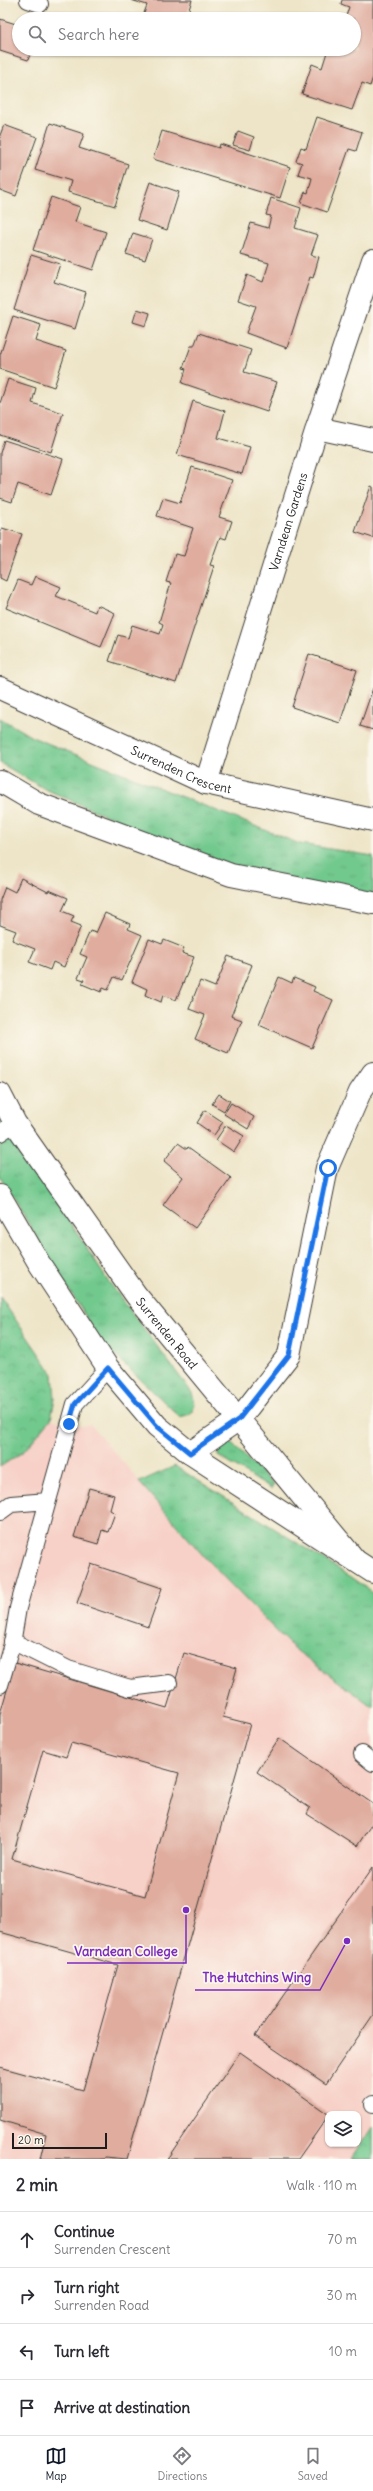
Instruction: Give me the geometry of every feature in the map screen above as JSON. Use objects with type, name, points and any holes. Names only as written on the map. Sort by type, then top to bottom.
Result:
[{"type":"street","name":"Varndean Gardens","points":[[206,783],[317,428],[373,260]]},
{"type":"street","points":[[317,428],[373,440]]},
{"type":"street","name":"Surrenden Crescent","points":[[0,688],[206,783],[373,820]]},
{"type":"street","points":[[0,781],[39,804],[231,875],[373,903]]},
{"type":"street","points":[[190,1453],[239,1419],[289,1355],[328,1168],[360,1092],[373,1073]]},
{"type":"street","name":"Surrenden Road","points":[[0,1094],[8,1128],[136,1295],[354,1559]]},
{"type":"street","name":"Surrenden Road","points":[[0,1196],[39,1263],[108,1368],[157,1426],[190,1453],[373,1572]]},
{"type":"lane","points":[[0,1685],[12,1641],[18,1608],[75,1404],[108,1368]]},
{"type":"lane","points":[[0,1512],[11,1504],[48,1501]]},
{"type":"lane","points":[[12,1641],[68,1669],[130,1688],[169,1683]]},
{"type":"shaded area","points":[[0,1297],[53,1374],[55,1398],[51,1419],[82,1426],[90,1424],[208,1561],[293,1648],[373,1707],[373,2159],[0,2159]]},
{"type":"green space","points":[[0,718],[32,737],[300,844],[373,856],[373,899],[232,871],[45,789],[0,763]]},
{"type":"green space","points":[[0,1115],[106,1278],[192,1393],[195,1404],[191,1414],[180,1417],[101,1342],[0,1177]]},
{"type":"green space","points":[[0,1297],[53,1374],[55,1398],[51,1419],[24,1451],[0,1467]]},
{"type":"green space","points":[[225,1440],[232,1444],[274,1485],[271,1489],[218,1456],[218,1447]]},
{"type":"green space","points":[[175,1466],[345,1573],[373,1593],[373,1707],[293,1648],[208,1561],[139,1482]]},
{"type":"green space","points":[[373,2126],[373,2159],[351,2159],[359,2147],[361,2147],[361,2144]]},
{"type":"building","points":[[131,0],[192,0],[188,12],[144,12],[147,5]]},
{"type":"building","points":[[342,0],[373,0],[373,77],[370,86],[362,83],[352,110],[302,94],[312,64],[322,68],[326,56],[361,56],[361,12],[347,12],[349,7],[341,4]]},
{"type":"building","points":[[0,19],[12,23],[12,55],[0,51]]},
{"type":"building","points":[[16,56],[29,56],[28,60]]},
{"type":"building","points":[[317,117],[362,132],[356,151],[349,149],[327,212],[301,203],[305,192],[308,193],[312,178],[298,174],[302,163],[296,161],[301,147],[306,149]]},
{"type":"building","points":[[50,123],[84,134],[79,148],[128,164],[115,206],[68,192],[71,181],[35,170]]},
{"type":"building","points":[[4,125],[37,137],[16,196],[0,190],[0,135]]},
{"type":"building","points":[[162,131],[219,148],[220,144],[290,167],[280,198],[153,159]]},
{"type":"building","points":[[238,131],[254,137],[250,150],[233,145]]},
{"type":"building","points":[[150,182],[179,192],[167,230],[137,220]]},
{"type":"building","points":[[51,197],[80,207],[75,222],[106,232],[93,270],[33,250]]},
{"type":"building","points":[[271,198],[301,208],[295,228],[318,235],[311,255],[319,257],[313,278],[310,277],[287,348],[246,333],[256,306],[238,300],[247,275],[263,282],[269,263],[241,255],[251,223],[268,228],[271,216],[266,215]]},
{"type":"building","points":[[133,233],[152,239],[145,260],[126,254]]},
{"type":"building","points":[[31,255],[60,264],[54,282],[86,292],[75,329],[14,310]]},
{"type":"building","points":[[137,309],[150,313],[146,326],[133,322]]},
{"type":"building","points":[[13,316],[41,325],[36,341],[66,351],[54,387],[0,369],[0,355]]},
{"type":"building","points":[[199,333],[251,350],[244,372],[277,382],[267,412],[182,383],[186,369],[183,368],[191,346],[194,346]]},
{"type":"building","points":[[8,379],[36,388],[32,403],[63,413],[51,452],[0,435],[0,403]]},
{"type":"building","points":[[193,401],[225,411],[218,438],[250,447],[242,474],[177,455]]},
{"type":"building","points":[[4,440],[63,459],[51,495],[18,484],[12,502],[0,498],[0,453]]},
{"type":"building","points":[[192,467],[232,480],[219,517],[232,521],[226,539],[220,537],[210,565],[214,566],[176,683],[109,661],[118,635],[128,638],[132,625],[160,634],[163,624],[159,622],[171,583],[166,582],[175,554],[184,556],[193,528],[157,516],[163,498],[180,503]]},
{"type":"building","points":[[371,486],[373,487],[373,538],[355,532]]},
{"type":"building","points":[[2,528],[22,534],[6,581],[0,578],[0,531]]},
{"type":"building","points":[[35,576],[61,587],[56,596],[95,612],[97,605],[115,613],[101,647],[6,608],[18,580],[31,585]]},
{"type":"building","points":[[309,654],[357,670],[340,723],[292,707]]},
{"type":"building","points":[[373,688],[373,730],[360,726]]},
{"type":"building","points":[[21,878],[48,892],[49,890],[68,898],[62,911],[74,916],[71,922],[81,926],[64,967],[53,962],[50,970],[29,962],[35,949],[12,940],[16,931],[0,925],[0,900],[5,887],[15,892]]},
{"type":"building","points":[[105,913],[130,924],[128,929],[142,935],[122,980],[114,977],[108,990],[103,988],[101,992],[82,984],[84,980],[78,978],[87,957],[80,954],[90,931],[96,933]]},
{"type":"building","points":[[149,939],[162,944],[164,940],[184,948],[182,953],[194,957],[176,1000],[163,995],[161,1002],[145,995],[147,989],[132,982]]},
{"type":"building","points":[[228,956],[252,965],[231,1016],[242,1020],[228,1053],[195,1039],[205,1015],[189,1009],[200,981],[215,987]]},
{"type":"building","points":[[279,977],[292,983],[294,978],[315,987],[313,991],[333,1000],[312,1048],[259,1025]]},
{"type":"building","points":[[219,1094],[230,1101],[224,1111],[212,1104]]},
{"type":"building","points":[[231,1103],[254,1117],[248,1129],[224,1114]]},
{"type":"building","points":[[205,1110],[223,1122],[214,1135],[197,1123]]},
{"type":"building","points":[[226,1125],[244,1136],[234,1152],[216,1140]]},
{"type":"building","points":[[178,1143],[187,1149],[188,1147],[231,1178],[195,1228],[163,1205],[183,1177],[164,1161]]},
{"type":"building","points":[[89,1488],[114,1495],[110,1510],[115,1513],[108,1532],[102,1530],[98,1544],[74,1537]]},
{"type":"building","points":[[91,1564],[162,1588],[148,1627],[77,1603]]},
{"type":"building","points":[[184,1653],[237,1668],[223,1717],[250,1724],[127,2159],[105,2157],[104,2159],[40,2159],[46,2134],[0,2120],[0,2067],[83,2090],[118,1965],[0,1932],[0,1714],[15,1663],[167,1708]],"holes":[[[71,1743],[179,1773],[145,1896],[12,1859],[43,1750],[66,1757]]]},
{"type":"building","points":[[279,1738],[373,1804],[373,1822],[357,1846],[307,1814],[310,1808],[257,1772]]},
{"type":"building","points":[[373,1867],[373,2015],[326,2084],[255,2036]]},
{"type":"building","points":[[240,2052],[325,2112],[325,2120],[298,2159],[167,2159]]},
{"type":"place","name":"Varndean College","points":[[186,1910]]},
{"type":"place","name":"The Hutchins Wing","points":[[347,1941]]},
{"type":"route","points":[[69,1424],[75,1404],[108,1368],[157,1426],[190,1453],[239,1419],[289,1355],[328,1168]]}]
